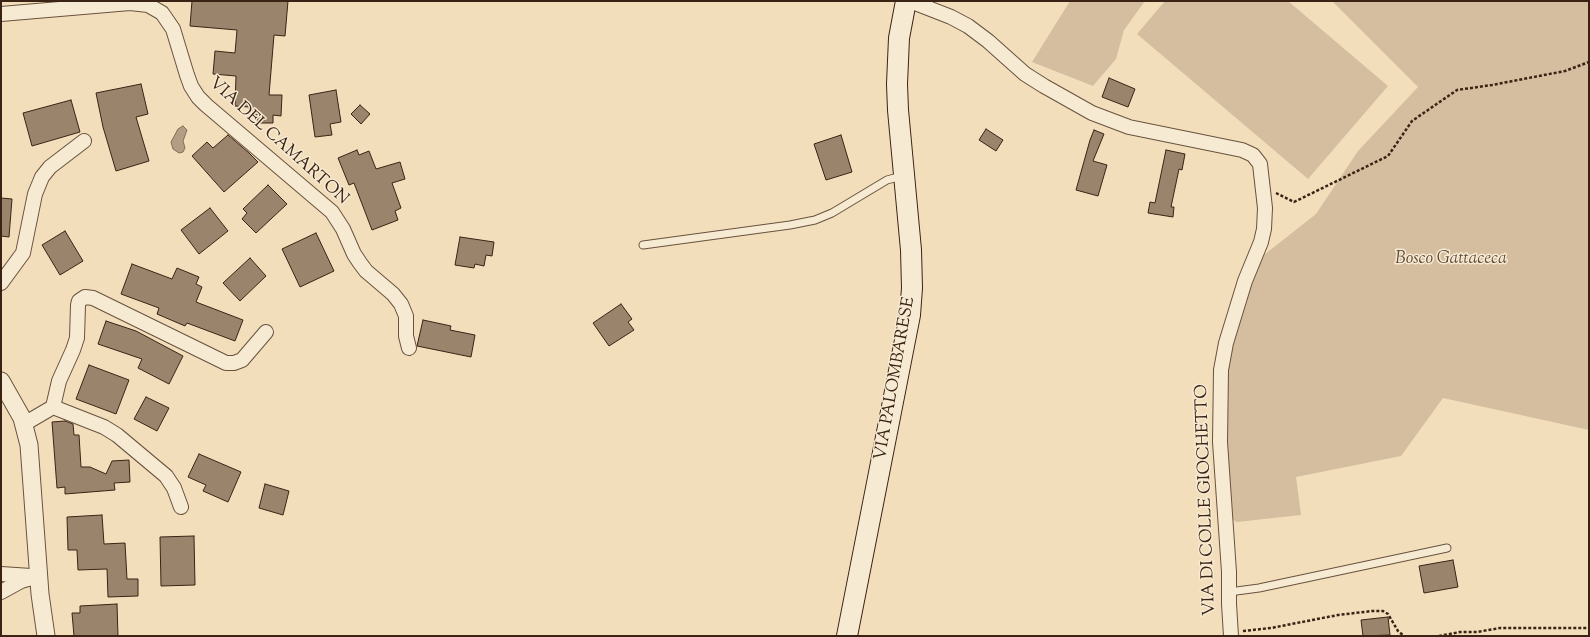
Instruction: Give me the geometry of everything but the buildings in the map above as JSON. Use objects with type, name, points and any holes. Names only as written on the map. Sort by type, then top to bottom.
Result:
[{"type":"main road","name":"VIA PALOMBARESE","points":[[847,636],[910,315],[911,263],[905,176],[898,110],[897,69],[899,38],[906,1]]},
{"type":"street","name":"VIA DI COLLE GIOCHETTO","points":[[910,1],[968,26],[1029,76],[1076,105],[1102,118],[1129,127],[1239,149],[1249,153],[1256,158],[1260,164],[1265,218],[1262,237],[1245,282],[1226,343],[1220,370],[1220,442],[1229,566],[1231,634]]},
{"type":"street","name":"VIA DEL CAMARTON","points":[[1,14],[130,3],[148,5],[162,13],[173,29],[189,80],[198,97],[332,212],[344,229],[354,254],[360,263],[366,271],[393,294],[401,304],[406,316],[406,336],[409,348]]},
{"type":"street","points":[[1,283],[23,253],[35,194],[42,177],[50,167],[84,141]]},
{"type":"street","points":[[24,424],[53,407],[59,381],[77,338],[79,301],[85,297],[93,298],[226,363],[234,363],[242,360],[266,332]]},
{"type":"street","points":[[1,381],[24,424],[29,445],[39,576],[46,636]]},
{"type":"street","points":[[53,407],[98,424],[117,434],[166,476],[174,488],[180,507]]},
{"type":"street","points":[[1,574],[39,576]]},
{"type":"street","points":[[1,592],[10,586],[39,576]]},
{"type":"lane","points":[[644,245],[810,222],[832,213],[887,180],[896,176],[905,176]]},
{"type":"lane","points":[[1229,592],[1259,588],[1448,548]]},
{"type":"path","points":[[1263,186],[1294,202],[1388,156],[1412,121],[1457,90],[1565,71],[1589,62]]},
{"type":"path","points":[[1231,634],[1338,615],[1383,611],[1388,614],[1398,631],[1404,636]]},
{"type":"path","points":[[1439,636],[1460,632],[1477,632],[1505,628],[1589,628]]},
{"type":"green space","points":[[1070,1],[1145,1],[1124,30],[1116,59],[1093,86],[1032,62]]},
{"type":"green space","points":[[1165,1],[1288,1],[1388,86],[1308,179],[1137,34]]},
{"type":"green space","name":"Bosco Gattaceca","points":[[1332,1],[1589,1],[1589,430],[1443,398],[1401,456],[1296,477],[1301,515],[1237,522],[1224,514],[1218,363],[1255,262],[1316,214],[1358,151],[1418,87]]},
{"type":"shaded area","points":[[183,126],[187,130],[183,141],[185,148],[183,152],[179,153],[173,149],[171,142],[178,129]]}]
